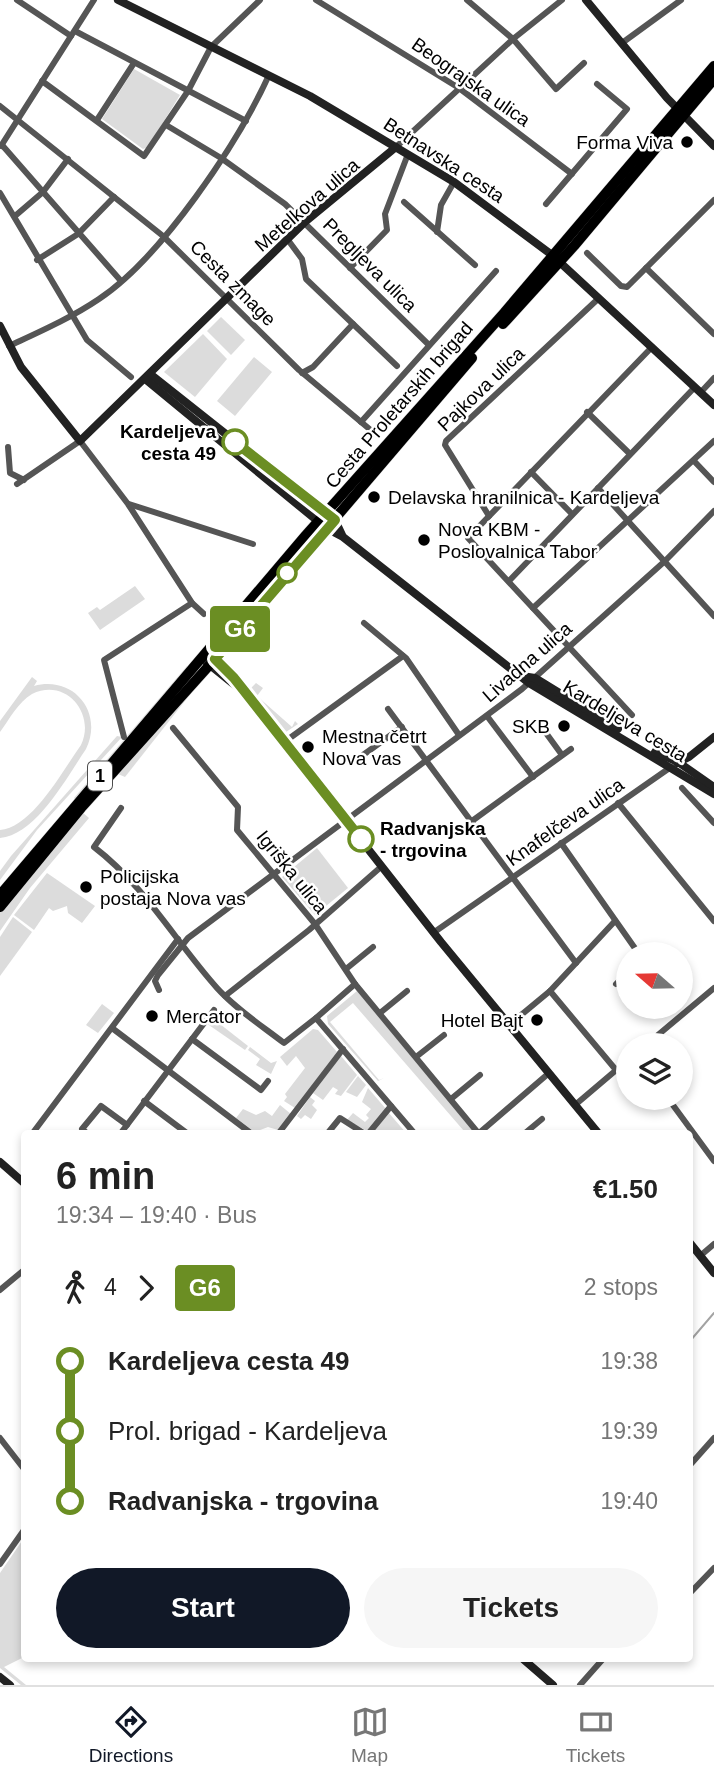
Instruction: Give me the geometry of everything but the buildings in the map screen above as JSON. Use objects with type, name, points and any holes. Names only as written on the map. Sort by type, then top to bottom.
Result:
[{"type":"main road","name":"Cesta Proletarskih brigad","points":[[0,907],[322,525],[556,259],[680,112],[714,66]]},
{"type":"main road","name":"Cesta Proletarskih brigad","points":[[680,112],[714,79]]},
{"type":"main road","name":"Cesta Proletarskih brigad","points":[[0,895],[208,659]]},
{"type":"street","points":[[17,0],[73,34],[134,62],[246,121]]},
{"type":"street","points":[[94,0],[1,146],[121,281]]},
{"type":"street","name":"Betnavska cesta","points":[[118,0],[320,101],[454,182],[521,229],[714,404]]},
{"type":"street","points":[[42,81],[144,156],[188,91],[211,47],[260,0]]},
{"type":"street","name":"Beograjska ulica","points":[[316,0],[459,88],[572,174]]},
{"type":"street","points":[[467,0],[513,39],[556,89],[584,63]]},
{"type":"street","name":"Metelkova ulica","points":[[80,441],[305,222],[396,147],[513,39],[562,0]]},
{"type":"street","points":[[586,0],[680,112],[714,146]]},
{"type":"street","points":[[622,43],[681,0]]},
{"type":"street","points":[[97,120],[134,62]]},
{"type":"street","points":[[9,346],[99,300],[121,281],[163,236],[222,159],[246,121],[269,75]]},
{"type":"street","points":[[546,204],[627,109],[597,84]]},
{"type":"street","name":"Cesta zmage","points":[[0,106],[163,236],[302,373],[373,432]]},
{"type":"street","name":"Pregljeva ulica","points":[[166,125],[222,159],[305,222],[429,345]]},
{"type":"street","points":[[350,268],[387,230],[385,215],[408,154]]},
{"type":"street","points":[[15,216],[43,192],[68,159]]},
{"type":"street","points":[[437,232],[441,205],[454,182]]},
{"type":"street","points":[[0,193],[37,260],[87,340],[131,377]]},
{"type":"street","points":[[37,260],[78,234],[114,197]]},
{"type":"street","points":[[587,253],[621,286],[627,287],[714,200]]},
{"type":"street","points":[[404,202],[475,265]]},
{"type":"street","points":[[288,240],[302,259],[306,279],[397,366]]},
{"type":"street","points":[[646,268],[714,334]]},
{"type":"street","points":[[361,422],[496,271]]},
{"type":"street","name":"Pajkova ulica","points":[[489,516],[445,445],[446,441],[599,298]]},
{"type":"street","points":[[302,373],[313,367],[353,324]]},
{"type":"street","points":[[0,326],[9,346],[128,504],[192,603],[204,614]]},
{"type":"street","points":[[632,715],[468,538],[652,346]]},
{"type":"street","points":[[147,377],[331,517],[343,537]]},
{"type":"street","name":"Kardeljeva cesta","points":[[147,377],[322,525],[343,537],[519,676],[532,681],[714,788]]},
{"type":"street","points":[[509,581],[630,454],[698,389],[714,378]]},
{"type":"street","points":[[587,412],[630,454]]},
{"type":"street","points":[[17,484],[80,441]]},
{"type":"street","points":[[533,608],[714,441]]},
{"type":"street","points":[[8,447],[10,473],[24,480]]},
{"type":"street","points":[[694,461],[714,482]]},
{"type":"street","points":[[531,472],[572,514]]},
{"type":"street","points":[[598,488],[714,616]]},
{"type":"street","points":[[128,504],[253,544]]},
{"type":"street","name":"Livadna ulica","points":[[180,942],[532,681],[664,561],[714,510]]},
{"type":"street","points":[[124,737],[104,660],[192,603]]},
{"type":"street","points":[[363,623],[403,656],[459,735]]},
{"type":"street","points":[[283,743],[403,656]]},
{"type":"street","points":[[208,659],[242,690],[433,933],[596,1130]]},
{"type":"street","points":[[388,709],[576,963]]},
{"type":"street","points":[[487,716],[533,777]]},
{"type":"street","points":[[363,755],[402,727]]},
{"type":"street","name":"Igriška ulica","points":[[173,728],[238,807],[237,830],[315,924],[355,984],[476,1130]]},
{"type":"street","points":[[546,733],[562,755]]},
{"type":"street","name":"Knafelčeva ulica","points":[[433,933],[675,764],[689,758],[714,737]]},
{"type":"street","points":[[472,821],[571,748]]},
{"type":"street","name":"Kardeljeva cesta","points":[[675,764],[714,794]]},
{"type":"street","points":[[682,788],[714,823]]},
{"type":"street","points":[[618,803],[714,920]]},
{"type":"street","points":[[121,808],[94,847],[123,870],[224,995],[284,1043],[355,984]]},
{"type":"street","points":[[561,843],[631,942]]},
{"type":"street","points":[[224,995],[315,924],[382,866]]},
{"type":"street","points":[[509,1025],[550,990],[615,920]]},
{"type":"street","points":[[159,990],[156,978],[180,942]]},
{"type":"street","points":[[35,1130],[180,942]]},
{"type":"street","points":[[346,969],[373,947]]},
{"type":"street","points":[[693,1004],[714,988]]},
{"type":"street","points":[[550,990],[616,1070],[575,1105]]},
{"type":"street","points":[[380,1013],[407,991]]},
{"type":"street","points":[[123,1130],[214,1010]]},
{"type":"street","points":[[316,1018],[412,1130]]},
{"type":"street","points":[[659,1033],[674,1019]]},
{"type":"street","points":[[112,1028],[247,1130]]},
{"type":"street","points":[[416,1057],[444,1035]]},
{"type":"street","points":[[192,1039],[261,1090],[268,1081]]},
{"type":"street","points":[[281,1130],[342,1049]]},
{"type":"street","points":[[484,1130],[549,1073]]},
{"type":"street","points":[[451,1099],[480,1075]]},
{"type":"street","points":[[144,1101],[183,1130]]},
{"type":"street","points":[[83,1130],[100,1105],[127,1125]]},
{"type":"street","points":[[370,1130],[391,1106]]},
{"type":"street","points":[[677,1110],[691,1130]]},
{"type":"street","points":[[330,1130],[340,1118],[360,1130]]},
{"type":"street","points":[[529,1130],[541,1119]]},
{"type":"street","points":[[693,1132],[714,1161]]},
{"type":"street","points":[[0,1162],[21,1180]]},
{"type":"street","points":[[714,1244],[694,1251],[714,1273]]},
{"type":"street","points":[[0,1290],[21,1272]]},
{"type":"street","points":[[0,1438],[21,1465]]},
{"type":"street","points":[[693,1462],[714,1438]]},
{"type":"street","points":[[0,1564],[21,1534]]},
{"type":"street","points":[[693,1590],[714,1568]]},
{"type":"street","points":[[526,1662],[553,1685]]},
{"type":"street","points":[[580,1685],[600,1662]]},
{"type":"street","points":[[0,1679],[7,1685]]},
{"type":"shaded area","points":[[134,69],[180,95],[148,147],[143,149],[102,119]]},
{"type":"shaded area","points":[[221,317],[245,340],[231,355],[207,331]]},
{"type":"shaded area","points":[[203,334],[227,359],[195,397],[164,372]]},
{"type":"shaded area","points":[[254,357],[272,372],[235,416],[217,401]]},
{"type":"shaded area","points":[[135,586],[145,599],[100,630],[88,613],[97,607],[100,610]]},
{"type":"shaded area","points":[[187,666],[189,667],[75,799],[74,798]]},
{"type":"shaded area","points":[[32,677],[37,681],[34,686],[61,686],[81,699],[88,710],[91,735],[86,749],[70,774],[38,816],[26,827],[0,838],[0,830],[12,827],[24,819],[46,796],[81,745],[85,733],[81,711],[75,702],[56,690],[32,694],[22,702],[0,732],[0,721]]},
{"type":"shaded area","points":[[203,678],[125,777],[118,774],[124,763]]},
{"type":"shaded area","points":[[256,683],[263,688],[257,696],[292,727],[295,721],[298,724],[286,732],[249,690]]},
{"type":"shaded area","points":[[117,736],[122,737],[37,830],[0,880],[0,871],[11,856]]},
{"type":"shaded area","points":[[82,812],[89,818],[30,888],[0,931],[0,912]]},
{"type":"shaded area","points":[[317,848],[348,888],[315,915],[282,877]]},
{"type":"shaded area","points":[[47,873],[95,906],[82,923],[68,913],[67,906],[53,911],[49,908],[34,930],[14,915]]},
{"type":"shaded area","points":[[13,917],[32,932],[0,976],[0,937]]},
{"type":"shaded area","points":[[357,991],[472,1130],[463,1130],[353,1003],[330,1022],[379,1080],[384,1078],[378,1081],[328,1024],[327,1016]]},
{"type":"shaded area","points":[[102,1004],[114,1013],[98,1033],[86,1025]]},
{"type":"shaded area","points":[[211,1017],[248,1046],[245,1050],[206,1023]]},
{"type":"shaded area","points":[[313,1029],[318,1030],[337,1052],[295,1108],[284,1101],[287,1097],[285,1094],[305,1068],[296,1056],[287,1066],[280,1057]]},
{"type":"shaded area","points":[[250,1047],[271,1063],[277,1061],[271,1074],[256,1065],[260,1059],[248,1050]]},
{"type":"shaded area","points":[[341,1056],[357,1075],[341,1096],[335,1094],[338,1090],[333,1087],[323,1100],[313,1093]]},
{"type":"shaded area","points":[[358,1076],[366,1085],[357,1097],[346,1092]]},
{"type":"shaded area","points":[[368,1088],[386,1109],[368,1130],[347,1120],[353,1113],[365,1122],[369,1118],[366,1115],[371,1109],[362,1102]]},
{"type":"shaded area","points":[[310,1097],[315,1101],[312,1105],[317,1110],[311,1119],[305,1115],[301,1119],[297,1116]]},
{"type":"shaded area","points":[[280,1105],[291,1114],[278,1130],[268,1127],[252,1130],[236,1118],[243,1109],[256,1115],[265,1111],[272,1116]]},
{"type":"shaded area","points":[[388,1112],[404,1130],[375,1130]]},
{"type":"shaded area","points":[[21,1542],[21,1658],[4,1667],[26,1685],[21,1685],[0,1668],[0,1573]]},
{"type":"waterway","points":[[693,1338],[714,1313]]},
{"type":"bus line","name":"G6","points":[[235,442],[335,520],[215,659],[234,678],[361,839]]},
{"type":"place","name":"Forma Viva","points":[[687,142]]},
{"type":"place","name":"Kardeljeva cesta 49","points":[[235,442]]},
{"type":"place","name":"Delavska hranilnica - Kardeljeva","points":[[374,497]]},
{"type":"place","name":"Nova KBM - Poslovalnica Tabor","points":[[424,540]]},
{"type":"place","name":"SKB","points":[[564,726]]},
{"type":"place","name":"Mestna četrt Nova vas","points":[[308,747]]},
{"type":"place","name":"Radvanjska - trgovina","points":[[361,839]]},
{"type":"place","name":"Policijska postaja Nova vas","points":[[86,887]]},
{"type":"place","name":"Mercator","points":[[152,1016]]},
{"type":"place","name":"Hotel Bajt","points":[[537,1020]]}]
